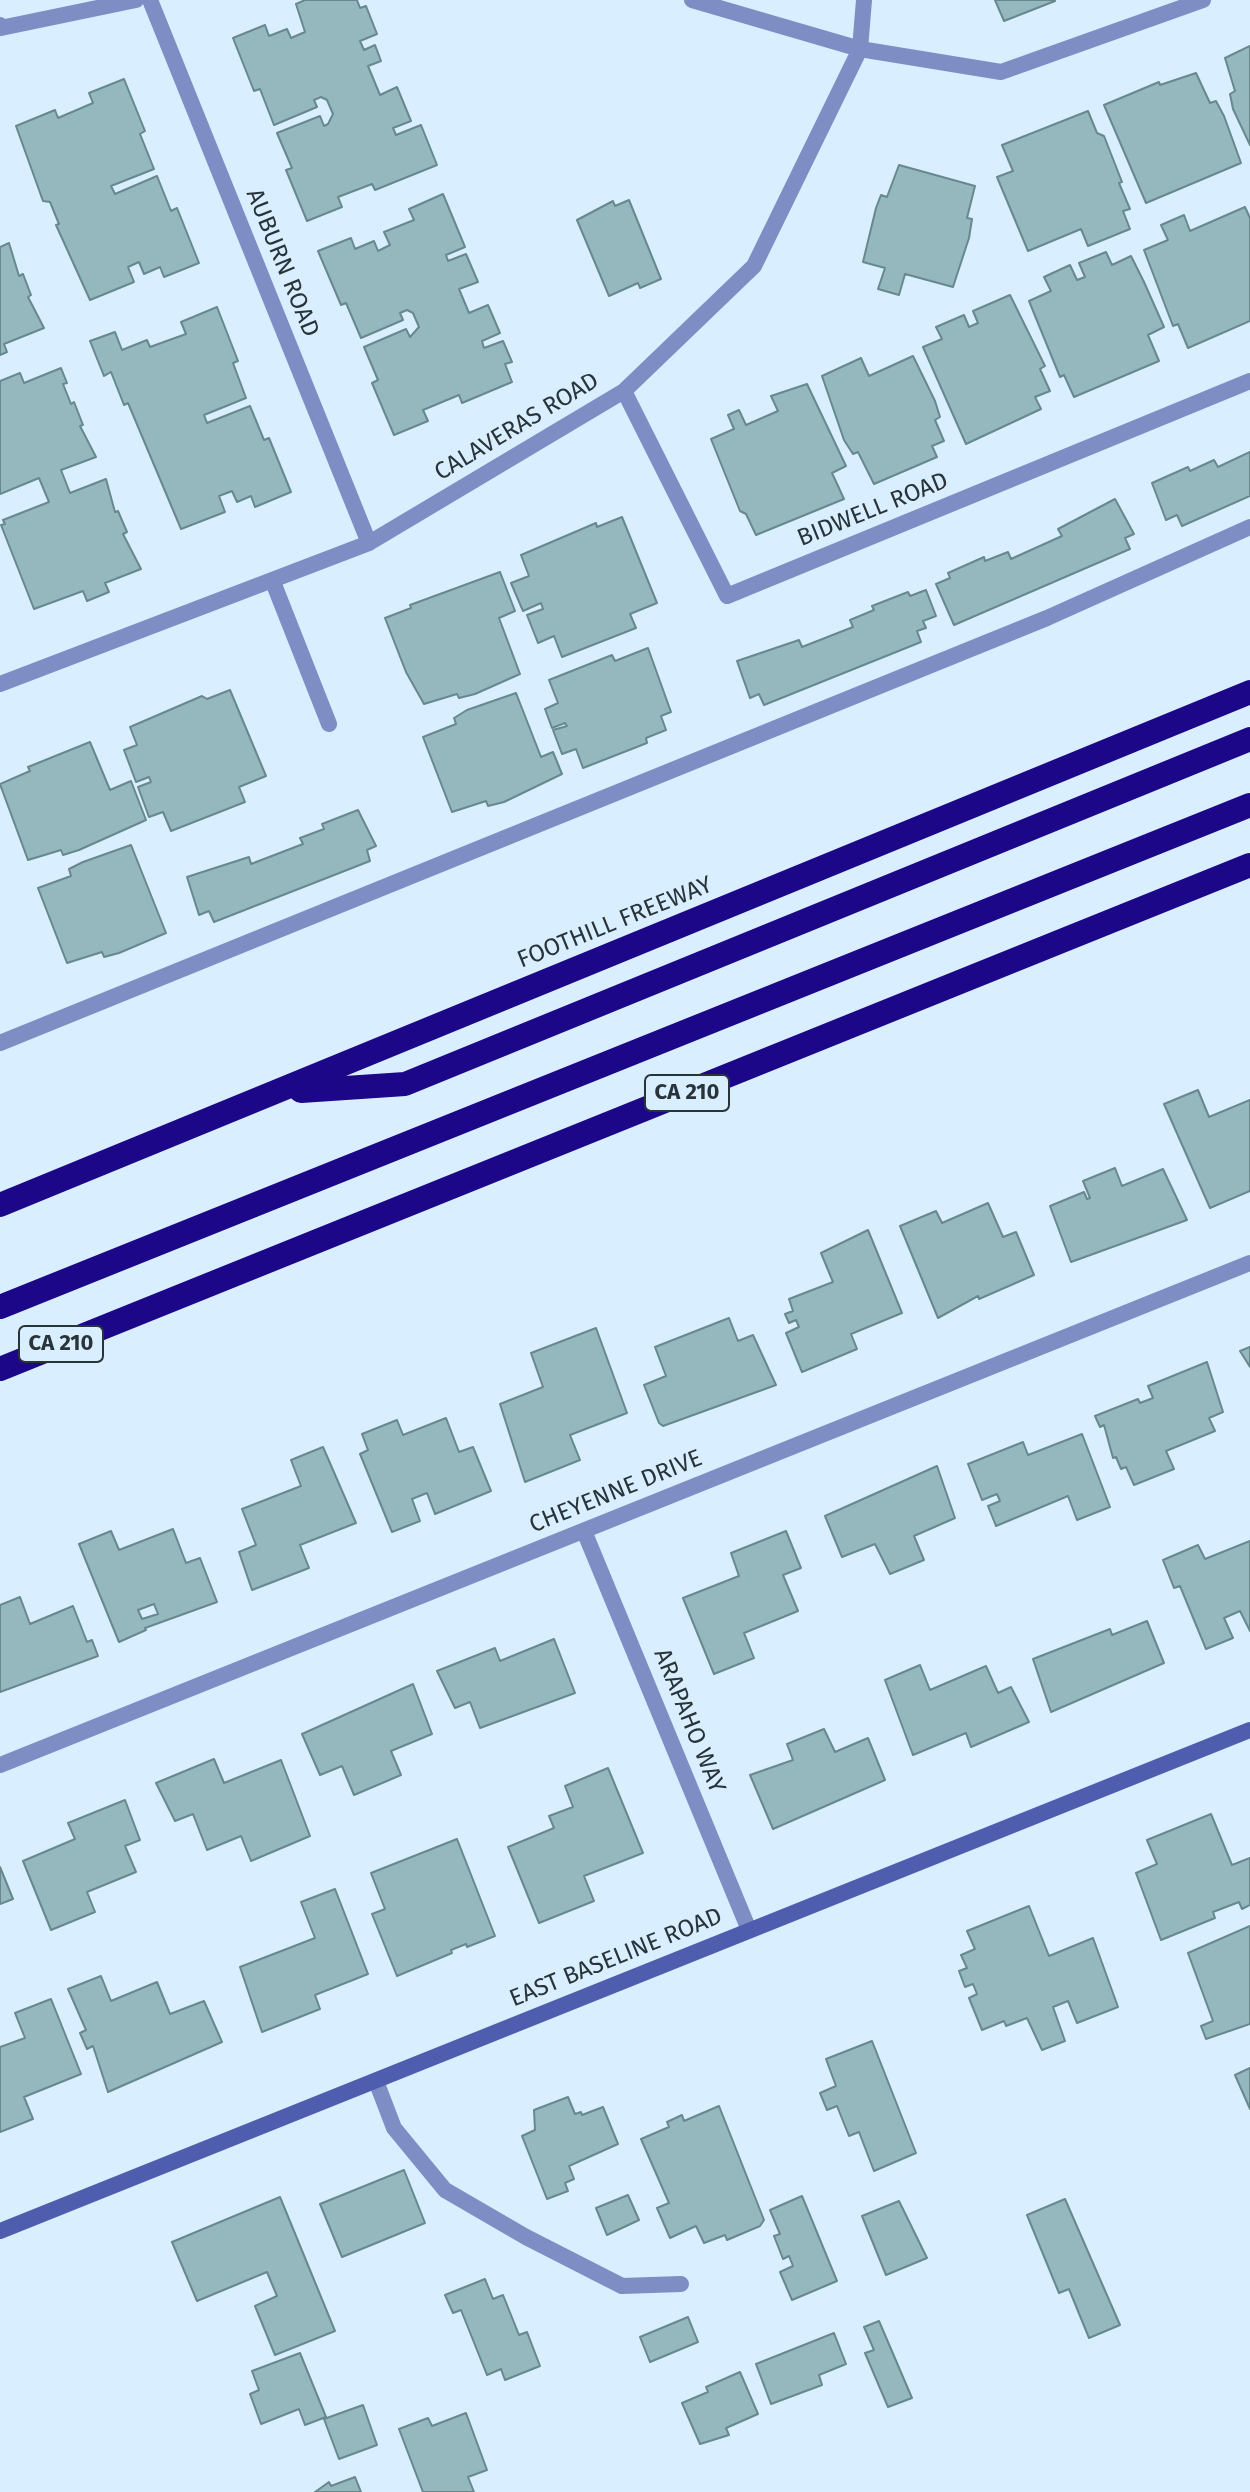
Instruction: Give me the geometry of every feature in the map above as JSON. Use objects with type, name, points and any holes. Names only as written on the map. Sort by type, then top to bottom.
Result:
[{"type":"highway","name":"FOOTHILL FREEWAY","points":[[0,1205],[283,1092],[1250,692]]},
{"type":"highway","points":[[283,1092],[405,1084],[1250,739]]},
{"type":"highway","points":[[0,1307],[1250,805]]},
{"type":"highway","name":"CA 210","points":[[0,1369],[1250,865]]},
{"type":"main road","name":"EAST BASELINE ROAD","points":[[0,2231],[1250,1730]]},
{"type":"street","points":[[1,27],[136,0]]},
{"type":"street","name":"AUBURN ROAD","points":[[150,0],[369,543]]},
{"type":"street","points":[[692,0],[860,49],[1001,72],[1203,0]]},
{"type":"street","name":"CALAVERAS ROAD","points":[[0,684],[369,543],[624,391],[754,266],[860,49],[864,0]]},
{"type":"street","name":"BIDWELL ROAD","points":[[624,391],[727,596],[1250,381]]},
{"type":"street","points":[[0,1043],[1047,618],[1250,527]]},
{"type":"street","points":[[273,582],[329,724]]},
{"type":"street","name":"CHEYENNE DRIVE","points":[[0,1765],[1250,1263]]},
{"type":"street","name":"ARAPAHO WAY","points":[[584,1531],[749,1930]]},
{"type":"street","points":[[376,2081],[394,2128],[445,2190],[526,2237],[622,2286],[681,2284]]},
{"type":"building","points":[[305,0],[357,0],[360,8],[366,6],[377,34],[360,41],[364,50],[375,45],[381,61],[368,66],[380,95],[397,87],[411,121],[393,128],[396,135],[421,125],[437,165],[375,190],[372,184],[338,197],[342,207],[307,221],[286,170],[292,168],[277,133],[320,116],[324,126],[333,114],[327,100],[321,97],[314,100],[317,107],[274,125],[260,89],[254,91],[233,38],[265,25],[269,36],[287,29],[291,38],[305,32],[296,4]]},
{"type":"building","points":[[995,0],[1055,0],[1055,1],[1004,21]]},
{"type":"building","points":[[1250,46],[1250,145],[1233,109],[1230,94],[1235,91],[1225,58]]},
{"type":"building","points":[[1196,73],[1210,103],[1216,101],[1224,116],[1241,163],[1146,203],[1104,105],[1159,82],[1160,85]]},
{"type":"building","points":[[124,79],[145,131],[140,134],[154,169],[111,186],[115,194],[157,176],[171,211],[177,208],[199,263],[164,277],[160,267],[144,274],[139,262],[128,267],[134,282],[90,300],[56,225],[59,224],[50,202],[43,201],[16,126],[55,110],[58,118],[93,103],[89,93]]},
{"type":"building","points":[[1088,111],[1097,133],[1104,136],[1122,182],[1119,183],[1130,209],[1123,211],[1130,229],[1088,246],[1081,229],[1028,251],[997,177],[1013,171],[1002,145]]},
{"type":"building","points":[[899,165],[975,186],[967,218],[972,219],[969,238],[953,287],[905,274],[899,295],[878,289],[885,268],[863,262],[876,208],[881,195],[887,197]]},
{"type":"building","points":[[443,194],[465,247],[446,255],[448,261],[466,254],[478,282],[459,289],[469,313],[488,305],[500,333],[482,341],[484,348],[503,341],[512,362],[505,364],[512,382],[462,403],[459,395],[423,410],[428,421],[394,435],[372,383],[378,380],[364,347],[406,329],[410,337],[419,327],[413,313],[407,310],[400,313],[403,320],[361,338],[346,303],[341,305],[318,251],[351,238],[355,249],[374,241],[378,251],[390,245],[384,232],[414,220],[409,209]]},
{"type":"building","points":[[629,200],[661,279],[640,288],[638,283],[609,296],[577,220],[613,201],[615,206]]},
{"type":"building","points":[[1245,207],[1250,218],[1250,321],[1188,348],[1178,324],[1173,326],[1144,250],[1168,240],[1161,225],[1184,215],[1190,231]]},
{"type":"building","points":[[9,243],[19,276],[23,274],[31,295],[28,297],[44,328],[4,344],[7,352],[0,355],[0,247]]},
{"type":"building","points":[[1106,252],[1112,265],[1131,256],[1144,282],[1164,327],[1148,335],[1159,361],[1074,397],[1064,375],[1060,377],[1029,301],[1051,291],[1044,277],[1070,265],[1077,280],[1085,277],[1079,263]]},
{"type":"building","points":[[1010,295],[1045,366],[1040,369],[1050,391],[1035,397],[1041,409],[966,444],[923,347],[942,339],[936,327],[964,315],[969,327],[978,323],[973,311]]},
{"type":"building","points":[[217,307],[238,361],[233,363],[246,398],[204,415],[207,423],[250,406],[264,440],[269,438],[291,492],[255,507],[251,496],[237,502],[232,491],[219,496],[225,512],[181,529],[128,403],[124,405],[111,372],[104,376],[90,341],[115,332],[122,350],[147,340],[150,347],[186,334],[181,322]]},
{"type":"building","points":[[913,356],[935,401],[940,417],[935,420],[944,441],[932,446],[937,457],[874,484],[858,452],[853,454],[844,440],[822,376],[861,358],[869,376]]},
{"type":"building","points":[[61,368],[67,383],[63,384],[71,404],[74,402],[83,425],[80,426],[96,457],[61,470],[70,493],[106,479],[115,512],[118,511],[127,532],[123,534],[141,569],[105,583],[109,592],[87,601],[83,591],[34,609],[1,525],[5,524],[3,520],[49,502],[39,478],[0,494],[0,381],[20,373],[24,383]]},
{"type":"building","points":[[807,384],[846,466],[832,473],[844,499],[756,535],[746,514],[740,511],[711,439],[734,429],[728,415],[739,410],[746,425],[778,411],[771,396]]},
{"type":"building","points":[[1250,452],[1250,496],[1182,526],[1177,515],[1166,520],[1152,483],[1188,467],[1190,471],[1214,460],[1218,467]]},
{"type":"building","points":[[1115,499],[1134,534],[1125,538],[1130,549],[954,625],[936,584],[950,578],[948,573],[984,557],[985,561],[1008,552],[1011,559],[1062,536],[1058,529]]},
{"type":"building","points":[[622,517],[657,603],[630,614],[636,628],[562,657],[554,636],[538,643],[527,615],[543,609],[541,603],[523,611],[511,583],[529,576],[521,555],[596,523],[597,527]]},
{"type":"building","points":[[500,572],[515,611],[499,618],[520,674],[475,694],[459,698],[457,694],[424,704],[406,672],[385,618],[411,608],[410,605]]},
{"type":"building","points":[[926,590],[936,616],[923,621],[926,628],[917,631],[921,642],[764,705],[759,694],[750,698],[737,661],[799,640],[802,647],[853,627],[850,620],[874,610],[872,606],[908,592],[910,596]]},
{"type":"building","points":[[648,648],[671,712],[661,716],[666,730],[646,738],[647,743],[583,768],[576,749],[562,754],[553,730],[567,726],[565,723],[552,728],[545,709],[558,703],[549,680],[612,655],[615,661]]},
{"type":"building","points":[[230,690],[266,776],[239,787],[245,802],[171,831],[163,812],[149,817],[138,787],[151,782],[149,777],[136,782],[124,750],[137,745],[130,727],[202,696],[207,699]]},
{"type":"building","points":[[516,693],[541,757],[553,752],[562,774],[504,802],[488,806],[486,801],[452,812],[423,737],[456,724],[454,718],[467,710]]},
{"type":"building","points":[[90,742],[110,790],[131,781],[146,820],[79,850],[63,855],[61,850],[28,860],[0,784],[30,771],[28,767]]},
{"type":"building","points":[[358,810],[376,846],[367,850],[370,861],[214,922],[209,911],[199,915],[187,877],[249,857],[251,864],[303,844],[300,838],[324,829],[322,824]]},
{"type":"building","points":[[131,845],[166,933],[119,953],[104,957],[102,952],[67,963],[38,888],[71,876],[69,869],[83,862]]},
{"type":"building","points":[[1198,1090],[1209,1117],[1250,1100],[1250,1191],[1210,1208],[1164,1104]]},
{"type":"building","points":[[1115,1168],[1122,1186],[1163,1169],[1187,1220],[1071,1262],[1050,1206],[1084,1192],[1087,1199],[1090,1198],[1083,1181]]},
{"type":"building","points":[[988,1203],[1003,1237],[1016,1232],[1034,1275],[979,1299],[978,1296],[938,1318],[900,1226],[936,1211],[942,1223]]},
{"type":"building","points":[[868,1230],[902,1313],[851,1334],[857,1349],[802,1372],[786,1333],[799,1327],[796,1320],[789,1323],[785,1314],[793,1311],[789,1299],[833,1282],[821,1253]]},
{"type":"building","points":[[729,1318],[738,1341],[753,1335],[776,1385],[663,1426],[644,1385],[666,1376],[655,1347]]},
{"type":"building","points":[[596,1328],[627,1413],[570,1435],[580,1460],[525,1482],[500,1404],[543,1387],[531,1353]]},
{"type":"building","points":[[1250,1347],[1250,1367],[1240,1351]]},
{"type":"building","points":[[1207,1362],[1223,1412],[1209,1418],[1215,1431],[1166,1451],[1174,1469],[1134,1485],[1126,1467],[1121,1469],[1116,1457],[1113,1458],[1104,1425],[1100,1427],[1095,1416],[1138,1399],[1140,1403],[1153,1398],[1148,1386]]},
{"type":"building","points":[[446,1418],[459,1452],[473,1447],[491,1491],[435,1514],[427,1493],[412,1499],[420,1521],[392,1532],[360,1454],[368,1450],[362,1434],[397,1420],[403,1435]]},
{"type":"building","points":[[1082,1434],[1110,1507],[1077,1520],[1068,1496],[996,1526],[988,1506],[1000,1501],[997,1494],[982,1500],[968,1464],[1023,1442],[1028,1455]]},
{"type":"building","points":[[323,1447],[356,1523],[300,1545],[309,1568],[252,1590],[239,1552],[256,1545],[242,1509],[301,1486],[291,1460]]},
{"type":"building","points":[[937,1466],[955,1518],[914,1536],[924,1560],[890,1574],[875,1544],[842,1557],[825,1516]]},
{"type":"building","points":[[173,1529],[186,1563],[200,1558],[217,1602],[145,1628],[119,1642],[79,1544],[111,1531],[119,1550]],"holes":[[[154,1604],[158,1614],[142,1619],[138,1610]]]},
{"type":"building","points":[[786,1531],[801,1568],[783,1575],[798,1611],[744,1633],[754,1658],[714,1674],[683,1598],[739,1576],[731,1553]]},
{"type":"building","points":[[1250,1541],[1250,1631],[1240,1611],[1224,1618],[1233,1638],[1206,1649],[1180,1586],[1174,1588],[1163,1560],[1198,1545],[1205,1559]]},
{"type":"building","points":[[20,1597],[30,1624],[73,1606],[87,1642],[92,1640],[98,1656],[0,1692],[0,1605]]},
{"type":"building","points":[[1147,1621],[1164,1663],[1051,1712],[1033,1659],[1110,1629],[1112,1635]]},
{"type":"building","points":[[554,1639],[575,1693],[480,1728],[470,1702],[455,1708],[437,1671],[495,1648],[500,1661]]},
{"type":"building","points":[[920,1665],[930,1690],[986,1666],[998,1693],[1011,1687],[1029,1722],[971,1747],[966,1733],[913,1755],[885,1680]]},
{"type":"building","points":[[413,1684],[432,1734],[391,1751],[401,1775],[354,1795],[342,1766],[320,1775],[302,1734]]},
{"type":"building","points":[[824,1729],[835,1752],[868,1738],[885,1780],[773,1829],[750,1775],[793,1760],[787,1744]]},
{"type":"building","points":[[214,1759],[224,1783],[281,1760],[310,1836],[251,1861],[241,1836],[207,1850],[193,1814],[175,1821],[156,1783]]},
{"type":"building","points":[[608,1768],[643,1853],[584,1876],[594,1901],[539,1923],[508,1847],[554,1828],[549,1816],[573,1807],[565,1786]]},
{"type":"building","points":[[125,1800],[140,1840],[125,1846],[136,1872],[87,1892],[95,1912],[51,1930],[23,1861],[75,1839],[68,1823]]},
{"type":"building","points":[[1211,1814],[1232,1865],[1250,1858],[1250,1905],[1242,1909],[1239,1902],[1213,1912],[1215,1918],[1161,1940],[1136,1873],[1157,1864],[1147,1840]]},
{"type":"building","points":[[457,1839],[495,1936],[451,1950],[452,1953],[397,1976],[372,1914],[385,1909],[371,1873]]},
{"type":"building","points":[[0,1867],[13,1899],[0,1904]]},
{"type":"building","points":[[335,1889],[368,1974],[315,1995],[320,2009],[262,2032],[240,1967],[315,1938],[301,1902]]},
{"type":"building","points":[[1029,1906],[1049,1956],[1093,1938],[1118,2007],[1077,2023],[1068,2001],[1053,2007],[1065,2041],[1042,2050],[1027,2018],[1006,2026],[1004,2021],[982,2030],[969,1998],[977,1994],[973,1984],[965,1987],[959,1971],[967,1968],[961,1955],[975,1949],[967,1931]]},
{"type":"building","points":[[1250,1926],[1250,2024],[1206,2039],[1201,2026],[1213,2021],[1188,1953]]},
{"type":"building","points":[[101,1976],[111,2001],[157,1982],[170,2014],[204,2001],[222,2042],[108,2092],[93,2046],[87,2049],[80,2033],[86,2030],[68,1989]]},
{"type":"building","points":[[51,1999],[81,2074],[24,2097],[33,2119],[0,2132],[0,2047],[25,2038],[15,2013]]},
{"type":"building","points":[[872,2041],[916,2153],[874,2171],[859,2132],[849,2136],[837,2106],[827,2110],[820,2093],[836,2086],[826,2059]]},
{"type":"building","points":[[1250,2068],[1250,2109],[1235,2075]]},
{"type":"building","points":[[568,2097],[575,2114],[581,2112],[582,2115],[603,2107],[618,2144],[569,2166],[574,2179],[565,2183],[568,2191],[547,2199],[522,2136],[535,2130],[534,2110]]},
{"type":"building","points":[[719,2106],[764,2220],[760,2226],[727,2240],[725,2235],[704,2243],[696,2226],[670,2238],[657,2208],[669,2203],[641,2139],[669,2127],[667,2122],[682,2115],[684,2121]]},
{"type":"building","points":[[404,2170],[425,2223],[342,2257],[320,2204]]},
{"type":"building","points":[[628,2195],[639,2220],[607,2235],[596,2208]]},
{"type":"building","points":[[802,2196],[837,2281],[792,2300],[780,2272],[793,2266],[789,2256],[783,2259],[774,2236],[780,2234],[770,2210]]},
{"type":"building","points":[[280,2197],[335,2331],[275,2355],[255,2306],[277,2296],[267,2272],[197,2301],[172,2242]]},
{"type":"building","points":[[1065,2199],[1120,2325],[1089,2338],[1069,2289],[1059,2293],[1027,2215]]},
{"type":"building","points":[[899,2201],[927,2258],[886,2275],[862,2216]]},
{"type":"building","points":[[485,2279],[493,2299],[503,2295],[519,2335],[527,2332],[540,2366],[505,2380],[501,2369],[487,2375],[461,2310],[453,2313],[445,2295]]},
{"type":"building","points":[[688,2317],[698,2342],[650,2362],[640,2337]]},
{"type":"building","points":[[879,2321],[912,2398],[888,2407],[865,2353],[874,2350],[864,2327]]},
{"type":"building","points":[[834,2333],[846,2364],[819,2375],[822,2385],[771,2404],[756,2364]]},
{"type":"building","points":[[300,2353],[326,2417],[305,2425],[299,2409],[261,2424],[250,2394],[259,2390],[252,2371]]},
{"type":"building","points":[[740,2372],[758,2414],[726,2428],[729,2435],[700,2444],[682,2403],[708,2392],[706,2387]]},
{"type":"building","points":[[363,2405],[377,2445],[339,2459],[324,2419]]},
{"type":"building","points":[[466,2413],[487,2470],[468,2477],[474,2492],[423,2492],[399,2429],[428,2418],[432,2426]]},
{"type":"building","points":[[355,2477],[361,2492],[315,2492],[329,2482],[331,2486]]}]
